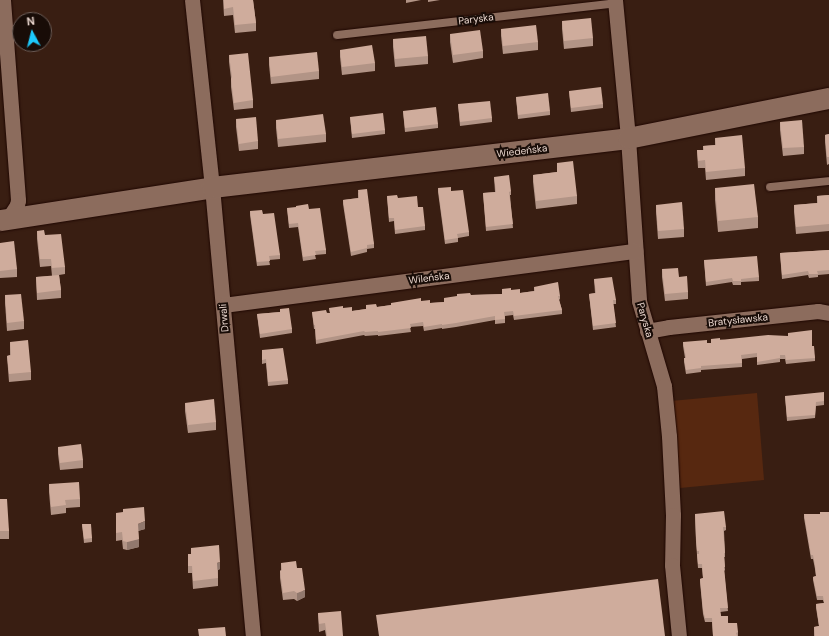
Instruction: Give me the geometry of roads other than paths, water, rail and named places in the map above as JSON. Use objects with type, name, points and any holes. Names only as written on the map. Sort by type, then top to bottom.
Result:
[{"type":"street","points":[[3,0],[18,200],[17,205],[4,220]]},
{"type":"street","name":"Drwali","points":[[192,0],[212,187],[253,636]]},
{"type":"street","name":"Paryska","points":[[616,2],[635,224],[635,251],[639,301],[664,386],[673,515],[672,565],[678,636]]},
{"type":"street","name":"Wiedeńska","points":[[4,220],[212,187],[628,138],[829,98]]},
{"type":"street","name":"Wileńska","points":[[223,305],[635,251]]},
{"type":"street","name":"Bratysławska","points":[[647,331],[669,327],[818,311],[829,313]]},
{"type":"lane","name":"Paryska","points":[[337,35],[616,2]]},
{"type":"lane","points":[[770,187],[829,181]]}]
